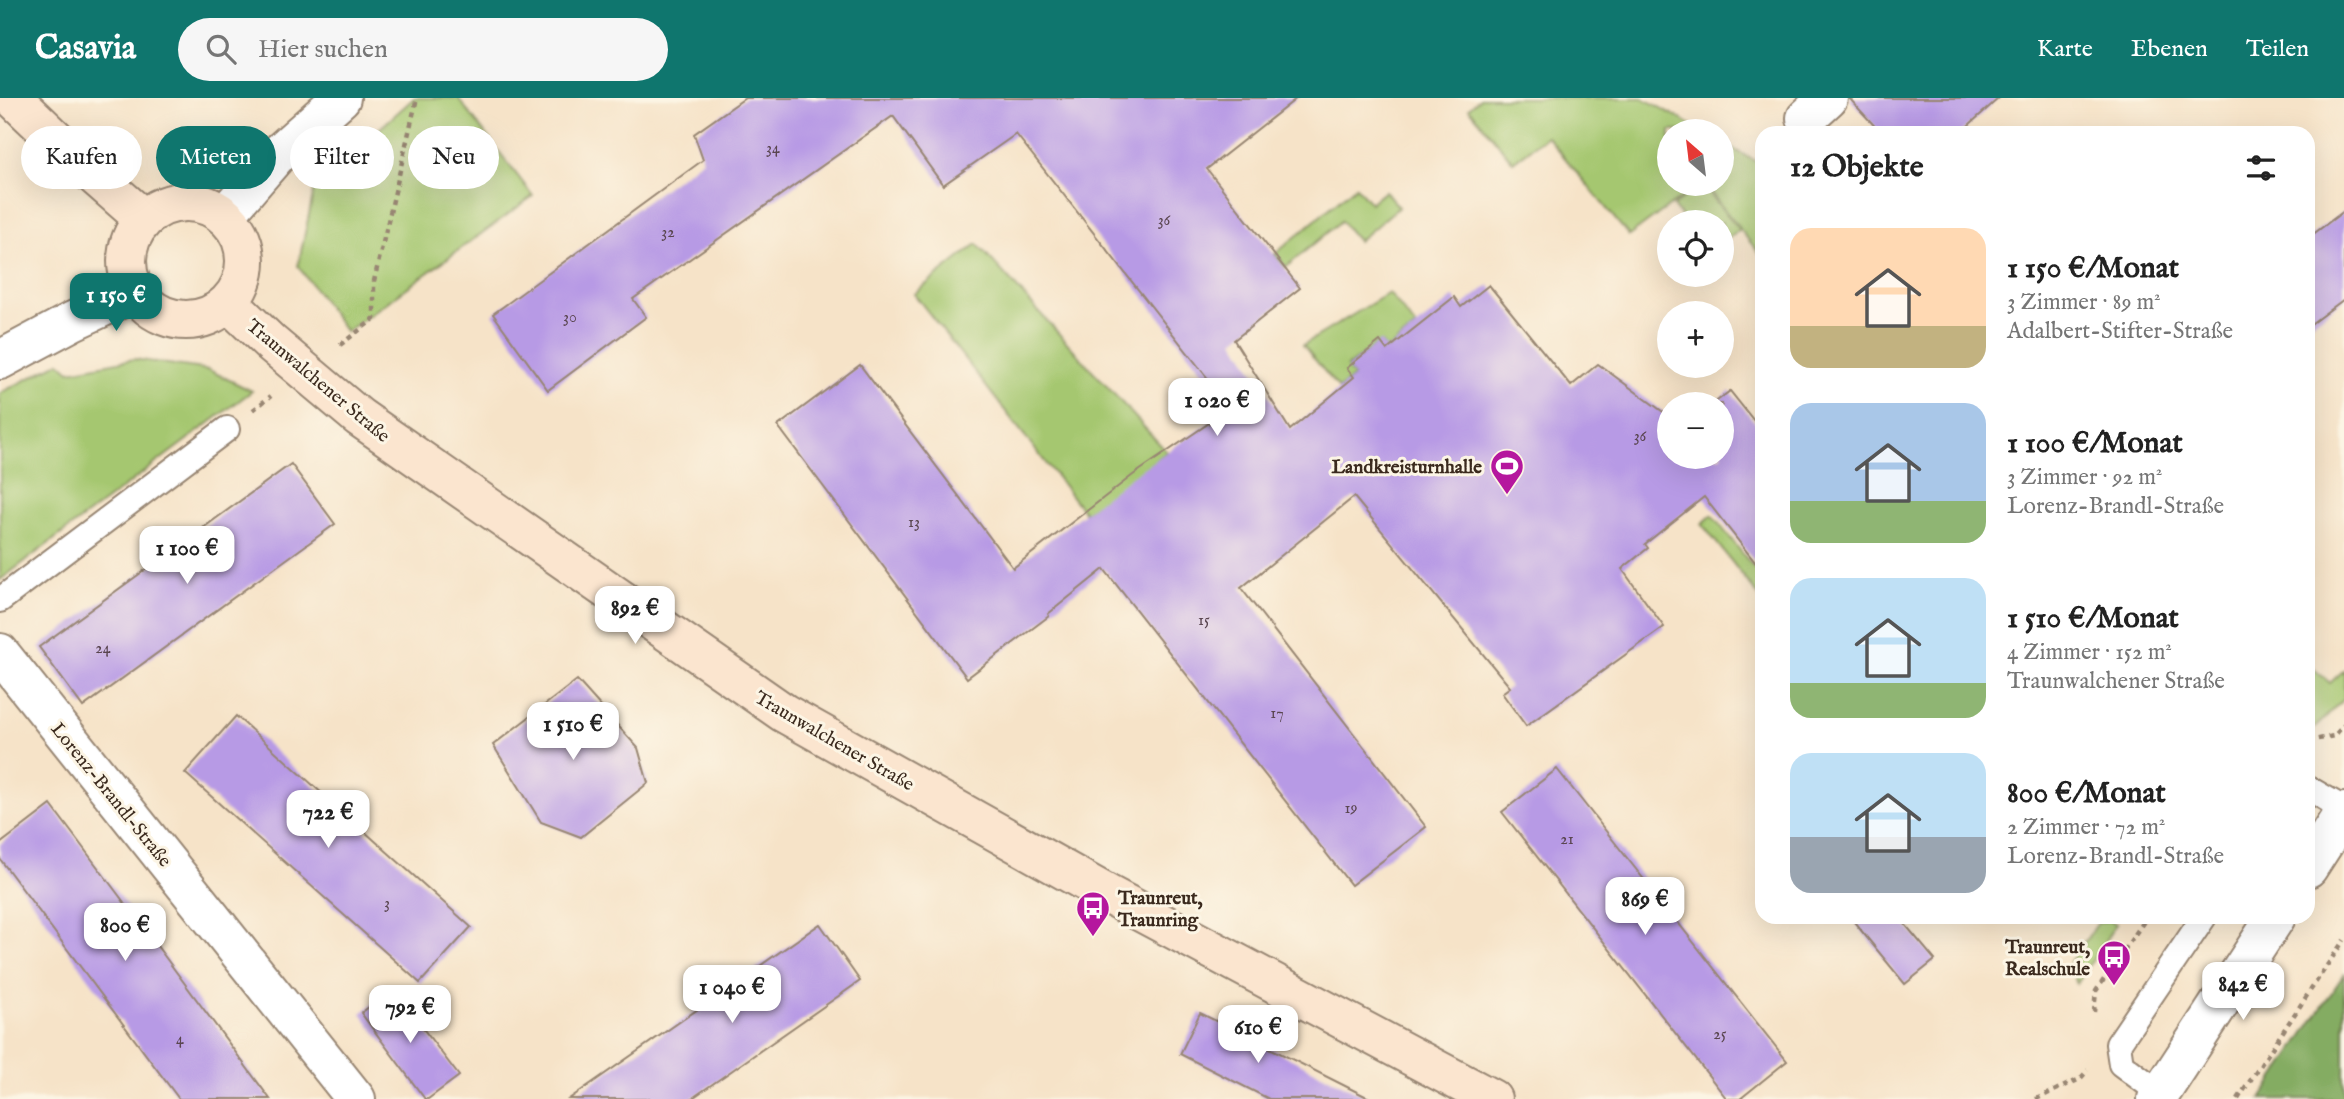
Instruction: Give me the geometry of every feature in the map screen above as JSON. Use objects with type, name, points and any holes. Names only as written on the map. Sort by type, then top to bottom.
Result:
[{"type":"main road","points":[[13,98],[144,219]]},
{"type":"main road","points":[[193,202],[210,206],[224,216],[237,230],[245,248],[246,268],[240,287],[229,303],[206,317],[179,321],[161,316],[146,306],[135,292],[127,273],[127,254],[133,235],[144,219],[175,203],[193,202]]},
{"type":"main road","name":"Traunwalchener Straße","points":[[229,303],[359,417],[784,713],[1109,895],[1492,1099]]},
{"type":"street","points":[[224,216],[327,103]]},
{"type":"street","points":[[0,360],[72,321],[135,292]]},
{"type":"street","name":"Lorenz-Brandl-Straße","points":[[0,653],[341,1094]]},
{"type":"street","points":[[2315,856],[2344,811]]},
{"type":"street","points":[[2159,1096],[2271,924]]},
{"type":"lane","points":[[0,600],[226,429]]},
{"type":"lane","points":[[2315,792],[2344,811]]},
{"type":"lane","points":[[2159,1096],[2121,1064],[2118,1044],[2199,924]]},
{"type":"path","points":[[226,429],[374,319],[374,281],[417,98]]},
{"type":"path","points":[[2315,740],[2334,736],[2344,725]]},
{"type":"path","points":[[2238,1099],[2344,940]]},
{"type":"green space","points":[[414,98],[458,98],[479,126],[408,126],[408,189],[499,189],[499,152],[533,196],[346,332],[298,266],[314,189],[394,189],[394,126],[382,126]]},
{"type":"green space","points":[[1480,98],[1643,98],[1681,119],[1657,119],[1657,196],[1683,196],[1664,210],[1657,210],[1657,215],[1629,236],[1547,136],[1513,162],[1469,108]]},
{"type":"green space","points":[[1734,150],[1755,161],[1755,248],[1734,222],[1734,210],[1725,210],[1714,196],[1734,196]]},
{"type":"green space","points":[[1356,186],[1370,203],[1385,191],[1399,207],[1358,241],[1341,221],[1286,267],[1275,254]]},
{"type":"green space","points":[[1686,196],[1712,196],[1723,210],[1676,210],[1673,206]]},
{"type":"green space","points":[[977,244],[1167,452],[1085,513],[914,294]]},
{"type":"green space","points":[[1389,293],[1416,327],[1387,350],[1380,342],[1347,367],[1354,377],[1339,389],[1303,345]]},
{"type":"green space","points":[[134,359],[209,370],[252,391],[0,580],[0,393],[60,362],[70,371]]},
{"type":"green space","points":[[1712,515],[1755,569],[1755,591],[1702,524]]},
{"type":"green space","points":[[2315,670],[2330,683],[2344,670],[2344,698],[2315,728]]},
{"type":"green space","points":[[2097,924],[2116,924],[2077,984],[2070,962]]},
{"type":"green space","points":[[2344,974],[2344,1099],[2261,1099]]},
{"type":"building","points":[[745,98],[1297,98],[1207,169],[1300,288],[1234,340],[1290,430],[1354,377],[1347,368],[1380,341],[1387,350],[1454,297],[1461,307],[1489,285],[1571,386],[1598,364],[1657,407],[1657,469],[1734,469],[1734,396],[1755,422],[1755,562],[1704,497],[1645,544],[1648,548],[1622,569],[1664,627],[1526,726],[1502,693],[1510,687],[1354,497],[1241,588],[1426,827],[1351,885],[1104,569],[1048,614],[1049,616],[967,678],[778,426],[860,365],[1013,568],[1133,475],[1231,408],[1016,134],[943,185],[893,116],[633,299],[646,317],[548,390],[493,314],[703,160],[694,134]]},
{"type":"building","points":[[1849,98],[1999,98],[1968,126],[1875,126]]},
{"type":"building","points":[[2344,211],[2344,299],[2315,321],[2315,233]]},
{"type":"building","points":[[291,464],[335,524],[83,707],[39,647]]},
{"type":"building","points":[[577,680],[638,748],[648,783],[581,837],[541,822],[493,745]]},
{"type":"building","points":[[236,716],[471,927],[420,983],[185,773]]},
{"type":"building","points":[[1557,769],[1787,1061],[1740,1099],[1727,1099],[1502,812]]},
{"type":"building","points":[[51,805],[270,1099],[179,1099],[0,859],[0,844]]},
{"type":"building","points":[[820,924],[860,981],[747,1060],[691,1099],[569,1099]]},
{"type":"building","points":[[1856,924],[1905,924],[1935,960],[1905,984]]},
{"type":"building","points":[[393,989],[459,1076],[428,1099],[425,1099],[361,1013]]},
{"type":"building","points":[[1200,1013],[1371,1099],[1269,1099],[1180,1054]]},
{"type":"place","name":"Landkreisturnhalle","points":[[1507,496]]},
{"type":"place","name":"Traunreut, Traunring","points":[[1093,938]]},
{"type":"place","name":"Traunreut, Realschule","points":[[2114,987]]}]
